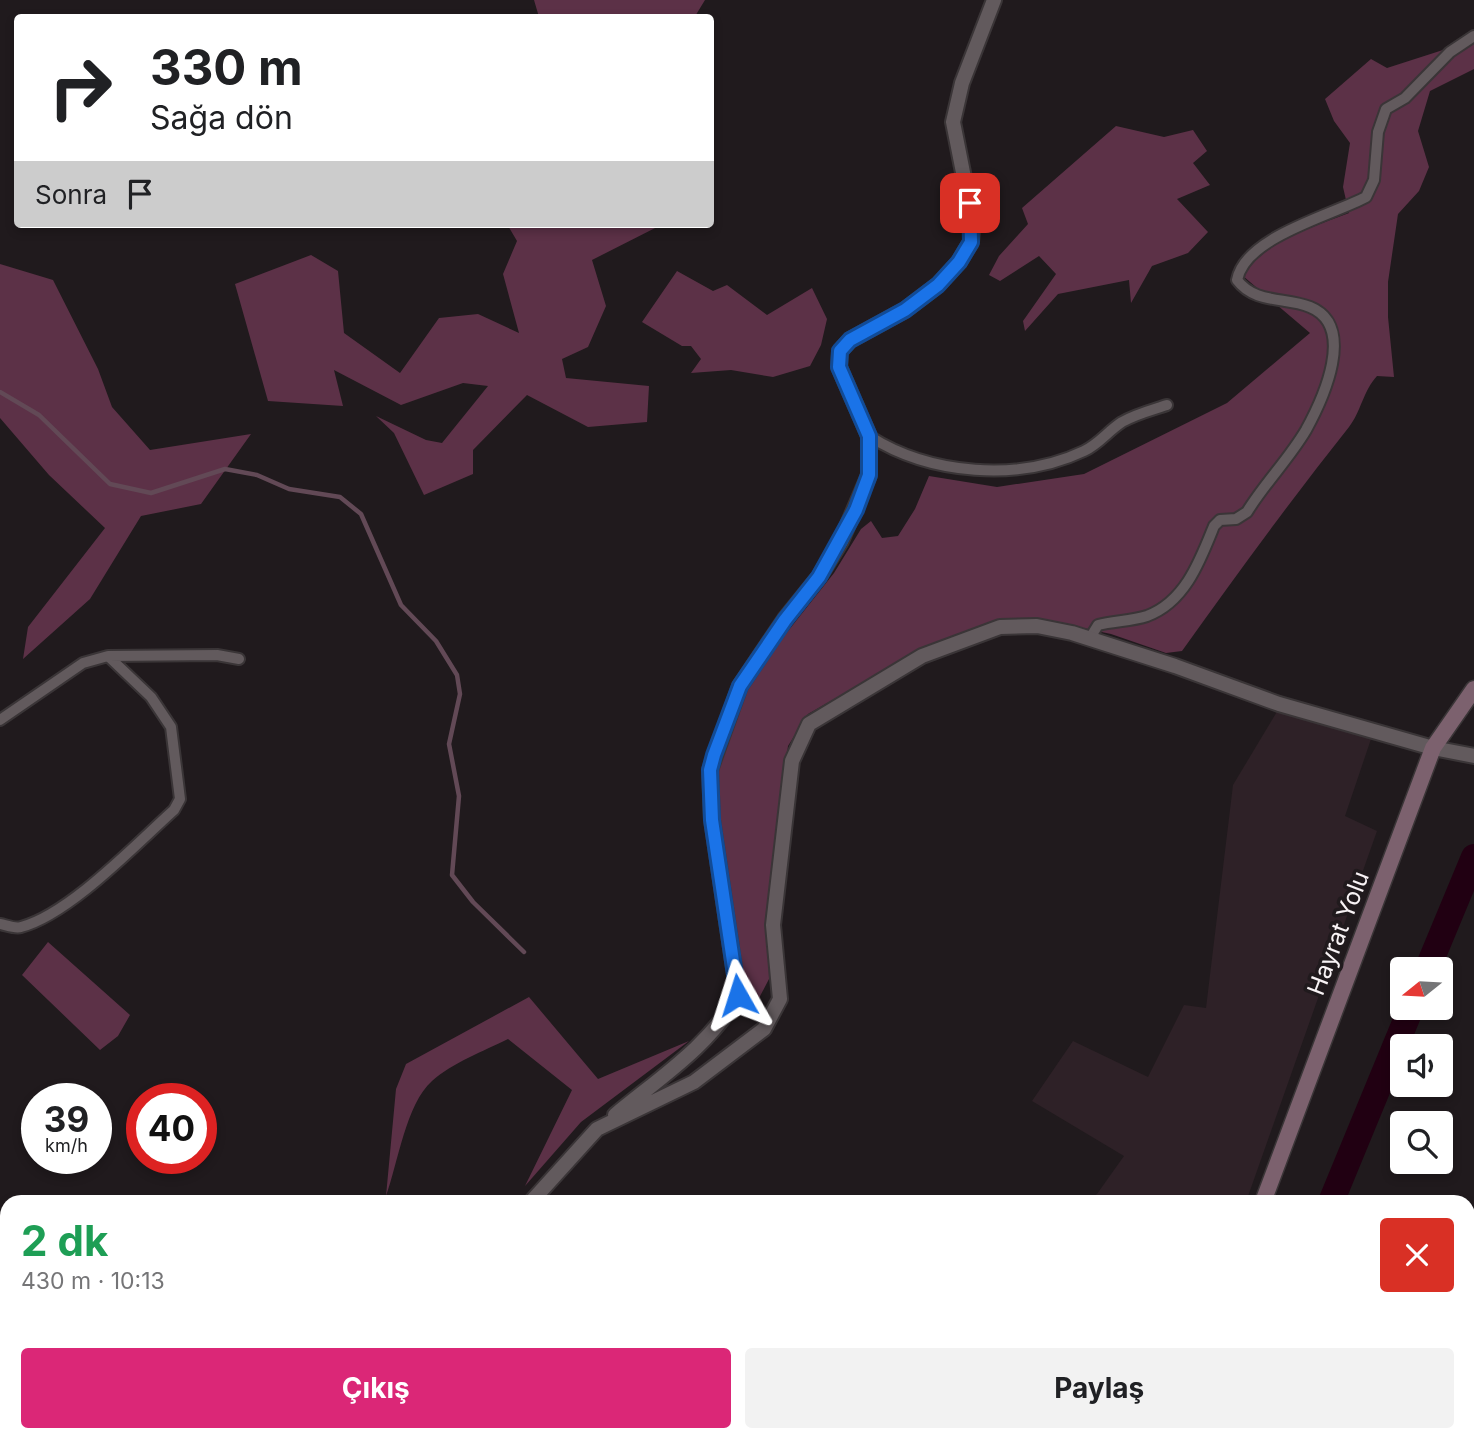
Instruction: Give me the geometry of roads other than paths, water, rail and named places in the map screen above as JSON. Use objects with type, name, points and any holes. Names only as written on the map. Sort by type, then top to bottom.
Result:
[{"type":"main road","name":"Hayrat Yolu","points":[[1266,1195],[1433,748],[1474,689]]},
{"type":"street","points":[[537,1195],[597,1129],[673,1070],[730,1011],[738,995],[712,820],[710,770],[740,686],[785,620],[819,577],[856,510],[869,475],[869,436],[839,367],[840,351],[850,340],[905,310],[938,285],[959,262],[971,242],[973,223],[969,196],[953,122],[962,83],[994,0]]},
{"type":"street","points":[[1090,639],[1098,625],[1145,617],[1168,606],[1188,582],[1214,526],[1220,520],[1236,519],[1247,512],[1306,430],[1335,359],[1335,337],[1324,316],[1309,307],[1269,300],[1243,288],[1237,280],[1239,268],[1257,251],[1285,232],[1366,197],[1374,180],[1378,132],[1387,109],[1405,98],[1450,52],[1474,36]]},
{"type":"street","points":[[869,436],[889,449],[931,462],[971,469],[1014,471],[1082,453],[1097,445],[1122,422],[1167,405]]},
{"type":"street","points":[[597,1129],[694,1082],[764,1029],[779,999],[773,925],[792,761],[808,724],[922,656],[1000,628],[1037,626],[1090,639],[1279,704],[1433,748],[1474,756]]},
{"type":"street","points":[[0,720],[83,663],[108,656],[190,655],[239,659]]},
{"type":"street","points":[[0,924],[19,928],[49,914],[95,881],[174,810],[180,799],[172,727],[151,696],[108,656]]},
{"type":"waterway","points":[[0,392],[39,415],[110,484],[151,493],[225,469],[257,475],[289,489],[340,497],[361,514],[401,605],[436,641],[457,675],[460,694],[449,744],[459,796],[452,875],[473,902],[524,952]]},
{"type":"waterway","points":[[1432,957],[1474,857]]},
{"type":"waterway","points":[[1334,1195],[1406,1020]]}]
